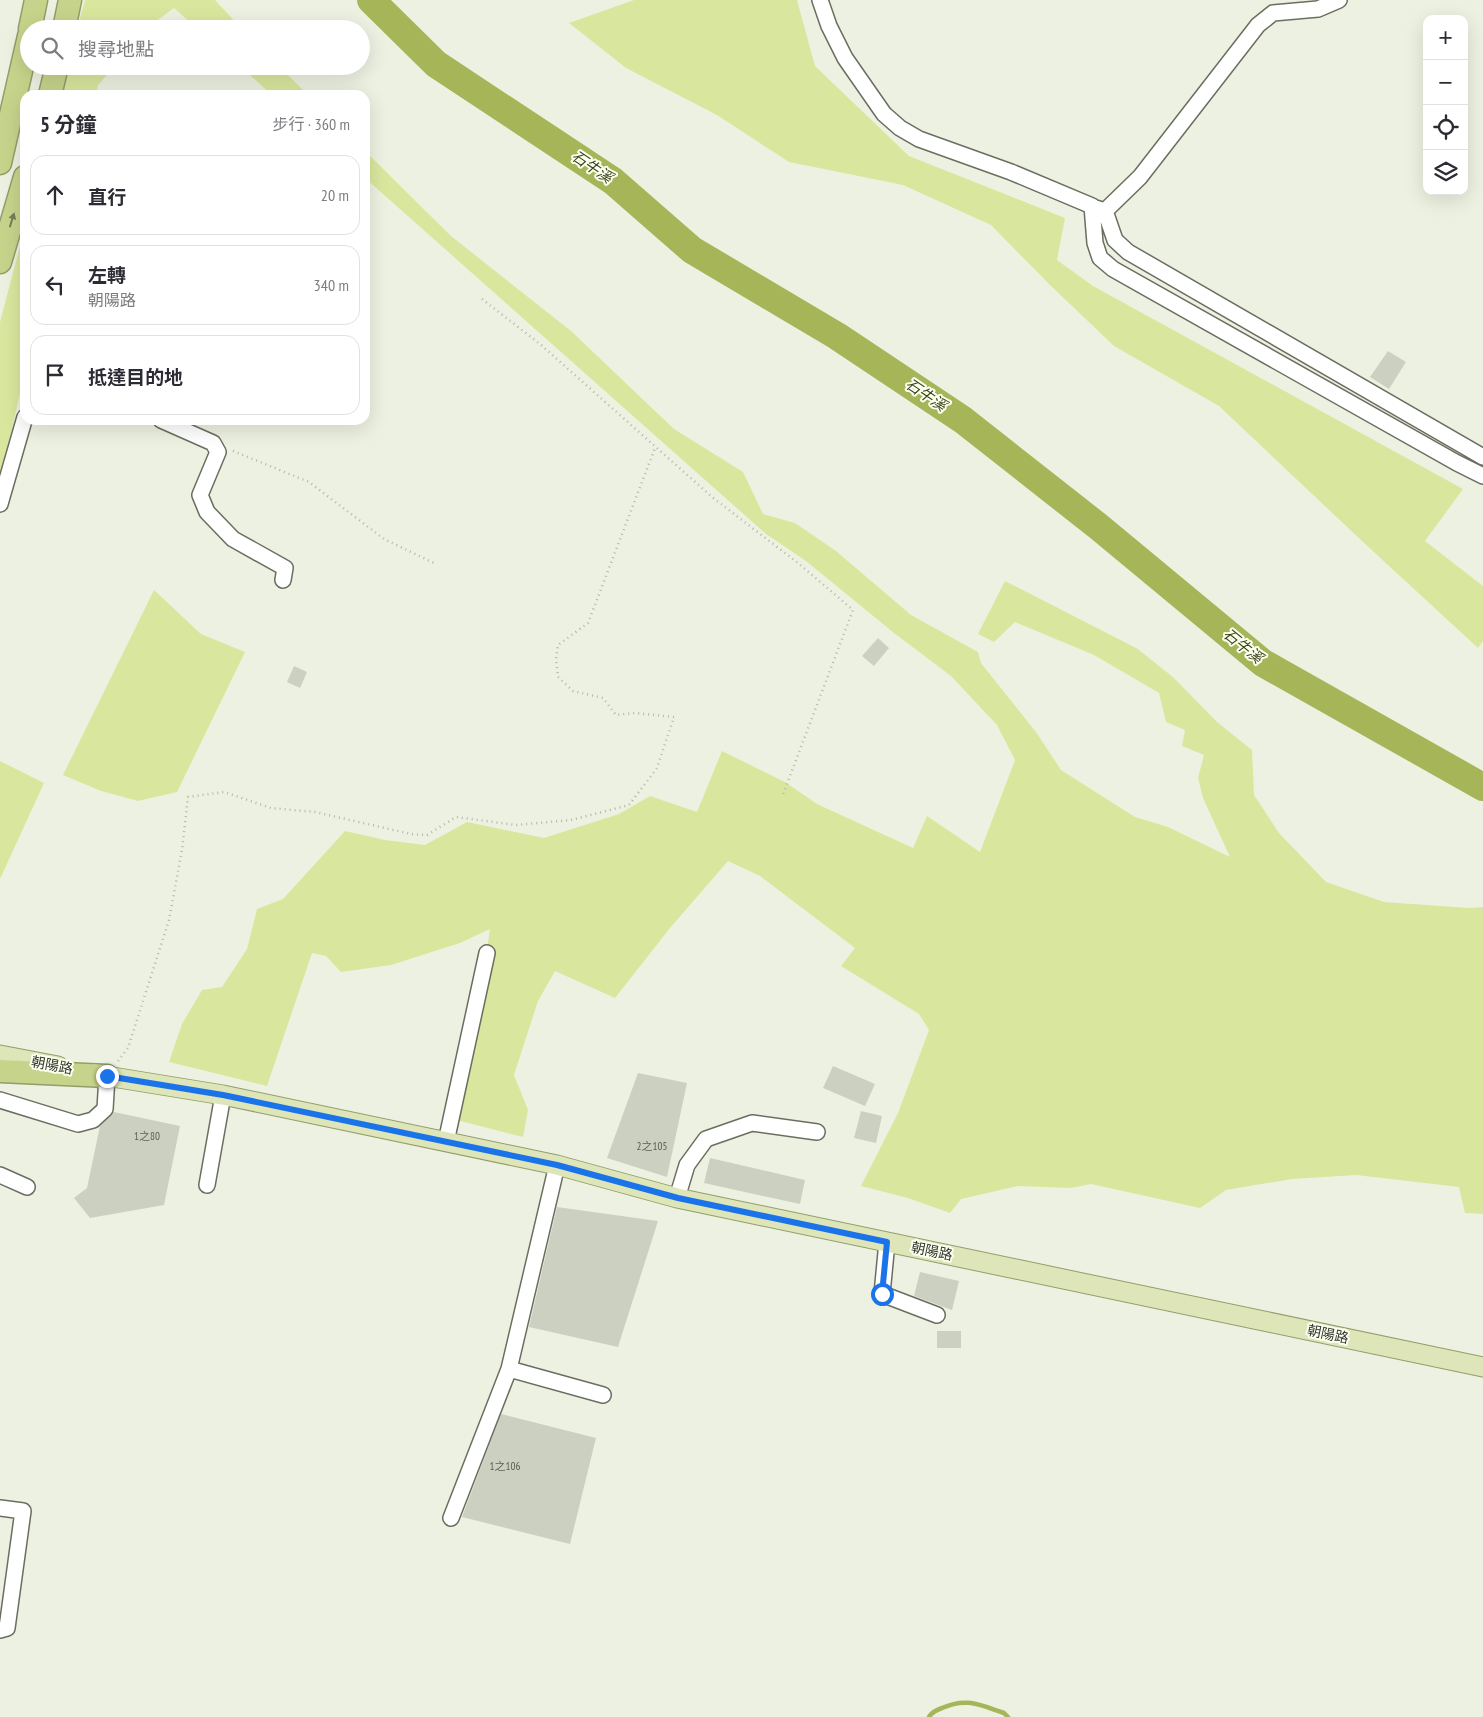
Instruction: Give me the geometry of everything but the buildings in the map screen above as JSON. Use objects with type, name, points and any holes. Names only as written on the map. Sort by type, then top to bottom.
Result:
[{"type":"highway","points":[[32,20],[36,0]]},
{"type":"highway","points":[[66,20],[70,0]]},
{"type":"highway","points":[[0,163],[20,75]]},
{"type":"highway","points":[[0,262],[20,195]]},
{"type":"highway","points":[[0,1071],[107,1076]]},
{"type":"main road","name":"朝陽路","points":[[0,1055],[107,1076],[223,1095],[557,1165],[678,1198],[1483,1367]]},
{"type":"street","points":[[820,0],[829,26],[845,58],[884,114],[900,128],[919,140],[1011,172],[1099,209],[1115,240],[1128,252],[1483,457]]},
{"type":"street","points":[[1339,0],[1318,9],[1273,12],[1258,25],[1140,177],[1099,209],[1095,243],[1100,258],[1113,269],[1483,476]]},
{"type":"street","points":[[0,504],[23,425]]},
{"type":"street","points":[[172,425],[213,443],[218,452],[200,496],[207,512],[233,539],[285,568],[283,580]]},
{"type":"street","points":[[446,1142],[487,952]]},
{"type":"street","points":[[0,1100],[78,1124],[93,1120],[105,1109],[107,1076]]},
{"type":"street","points":[[207,1185],[223,1095]]},
{"type":"street","points":[[678,1198],[687,1165],[706,1139],[752,1123],[817,1132]]},
{"type":"street","points":[[451,1518],[509,1369],[557,1165]]},
{"type":"street","points":[[0,1175],[27,1187]]},
{"type":"street","points":[[887,1242],[882,1294],[937,1315]]},
{"type":"street","points":[[509,1369],[603,1395]]},
{"type":"street","points":[[0,1508],[23,1510],[7,1628],[0,1630]]},
{"type":"path","points":[[482,299],[540,344],[712,497],[798,563],[853,610],[782,797]]},
{"type":"path","points":[[213,443],[309,482],[384,538],[434,563]]},
{"type":"path","points":[[107,1076],[128,1048],[169,920],[182,850],[188,797],[224,792],[271,808],[315,812],[411,834],[427,835],[456,817],[516,825],[571,820],[628,805],[657,768],[674,717],[635,713],[616,716],[603,698],[573,691],[558,677],[556,660],[558,645],[588,623],[655,448]]},
{"type":"green space","points":[[85,0],[215,0],[234,20],[188,20],[174,8],[157,20],[79,20]]},
{"type":"green space","points":[[634,0],[797,0],[815,66],[909,156],[1065,218],[1057,260],[1093,286],[1463,489],[1425,541],[1483,586],[1483,641],[1478,648],[1219,406],[1114,346],[991,225],[903,185],[789,162],[717,115],[626,68],[569,23]]},
{"type":"green space","points":[[65,75],[107,75],[98,85],[97,90],[61,90]]},
{"type":"green space","points":[[250,75],[288,75],[303,90],[266,90]]},
{"type":"green space","points":[[370,156],[451,236],[571,331],[674,429],[743,472],[763,514],[795,523],[836,551],[911,615],[978,652],[981,663],[1036,732],[1061,770],[1135,817],[1168,827],[1230,857],[1203,798],[1198,778],[1204,755],[1182,746],[1185,730],[1166,722],[1159,693],[1094,655],[1015,622],[994,642],[978,634],[1005,581],[1138,649],[1174,678],[1217,722],[1252,750],[1254,795],[1279,833],[1326,882],[1384,902],[1469,908],[1483,907],[1483,1214],[1465,1213],[1459,1187],[1356,1175],[1292,1179],[1226,1190],[1200,1208],[1091,1184],[1071,1188],[1018,1186],[961,1199],[950,1213],[908,1198],[861,1186],[898,1113],[929,1030],[919,1014],[841,966],[855,948],[760,876],[728,861],[670,928],[615,998],[555,971],[538,1001],[514,1075],[528,1110],[523,1137],[453,1119],[472,1051],[490,929],[460,943],[391,965],[341,972],[326,956],[312,953],[267,1086],[169,1062],[182,1024],[202,990],[222,987],[247,949],[257,909],[283,899],[345,831],[385,840],[425,845],[467,822],[544,838],[619,814],[650,796],[697,812],[722,751],[785,782],[817,804],[913,848],[927,816],[980,852],[1015,760],[997,725],[951,676],[894,633],[806,561],[766,534],[370,182]]},
{"type":"green space","points":[[20,246],[20,393],[0,482],[0,322]]},
{"type":"green space","points":[[154,590],[201,634],[245,652],[177,792],[138,801],[101,791],[63,775]]},
{"type":"green space","points":[[0,761],[44,783],[0,879]]},
{"type":"waterway","name":"石牛溪","points":[[371,0],[436,64],[613,181],[692,250],[837,336],[963,420],[1099,527],[1263,663],[1483,787]]},
{"type":"waterway","points":[[929,1717],[933,1712],[958,1703],[973,1703],[988,1707],[1004,1713],[1008,1717]]},
{"type":"route","points":[[107,1076],[223,1095],[557,1165],[678,1198],[887,1242],[882,1294]]}]
